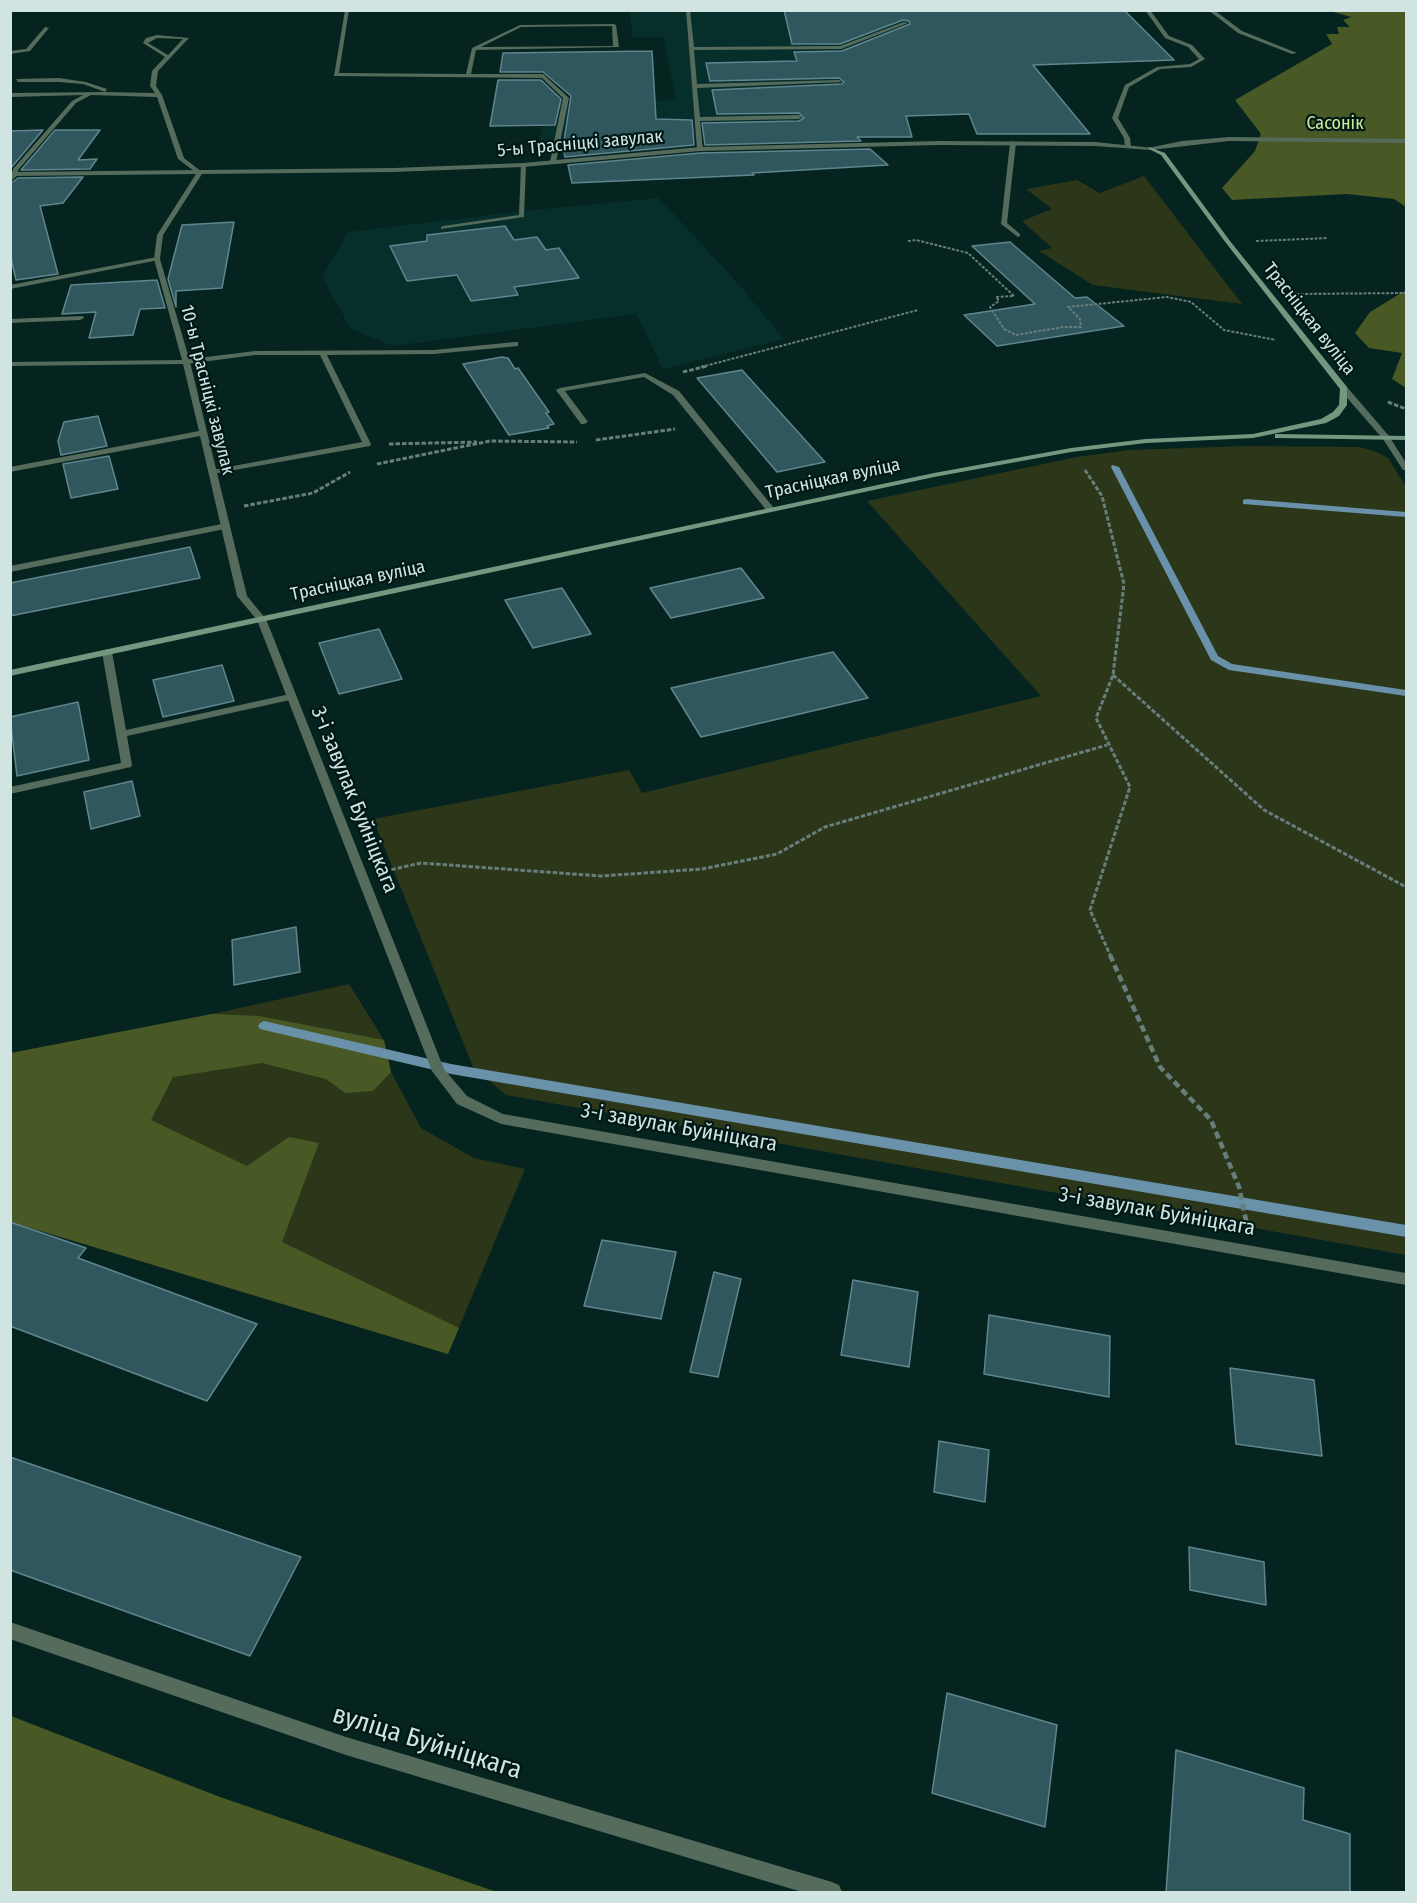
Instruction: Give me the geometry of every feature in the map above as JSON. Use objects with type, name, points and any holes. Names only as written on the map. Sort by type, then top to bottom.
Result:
[{"type":"street","points":[[347,10],[336,75],[543,76],[566,98],[553,162]]},
{"type":"street","points":[[688,10],[700,149]]},
{"type":"street","points":[[1128,147],[1127,138],[1115,118],[1127,86],[1159,68],[1191,65],[1202,59],[1190,46],[1167,37],[1147,10]]},
{"type":"street","points":[[1209,10],[1240,32],[1294,53]]},
{"type":"street","points":[[690,49],[841,47],[906,23]]},
{"type":"street","points":[[614,25],[616,47],[474,49],[520,26],[614,25]]},
{"type":"street","points":[[10,53],[28,50],[46,28]]},
{"type":"street","points":[[168,57],[145,43],[148,39],[157,36],[187,38],[168,57],[155,70],[153,86],[159,95],[181,159],[200,173]]},
{"type":"street","points":[[468,75],[474,49]]},
{"type":"street","points":[[18,80],[59,80],[84,83],[114,93]]},
{"type":"street","points":[[694,86],[840,82]]},
{"type":"street","points":[[10,180],[15,170],[74,102],[92,93]]},
{"type":"street","points":[[10,95],[114,93],[159,95]]},
{"type":"street","points":[[698,119],[799,117]]},
{"type":"street","name":"5-ы Трасніцкі завулак","points":[[14,174],[394,170],[523,165],[700,149],[1013,143],[1151,148],[1182,142],[1229,139],[1407,141]]},
{"type":"street","points":[[1013,143],[1004,224],[1018,236]]},
{"type":"street","name":"Трасніцкая вуліца","points":[[10,673],[770,508],[1071,450],[1146,441],[1253,436],[1323,421],[1336,414],[1343,405],[1344,389],[1228,242],[1163,154],[1151,148]]},
{"type":"street","points":[[444,228],[522,216],[523,165]]},
{"type":"street","name":"10-ы Трасніцкі завулак","points":[[200,173],[160,235],[157,259],[186,362],[242,596],[261,619]]},
{"type":"street","points":[[10,287],[157,259]]},
{"type":"street","points":[[10,321],[80,318]]},
{"type":"street","points":[[10,364],[186,362],[255,353],[434,352],[515,344]]},
{"type":"street","points":[[213,472],[367,444],[322,352]]},
{"type":"street","points":[[584,422],[560,390],[645,375],[676,393],[770,508]]},
{"type":"street","points":[[1344,389],[1386,438],[1407,468]]},
{"type":"street","points":[[10,470],[203,432]]},
{"type":"street","points":[[1253,436],[1407,438]]},
{"type":"street","points":[[10,569],[227,526]]},
{"type":"street","name":"3-і завулак Буйніцкага","points":[[261,619],[438,1071],[462,1100],[501,1119],[1407,1279]]},
{"type":"street","points":[[10,791],[127,765],[107,652]]},
{"type":"street","points":[[122,734],[290,697]]},
{"type":"street","name":"вуліца Буйніцкага","points":[[10,1630],[346,1746],[832,1893]]},
{"type":"path","points":[[1228,242],[1328,238]]},
{"type":"path","points":[[908,241],[916,240],[968,253],[1014,296],[996,297],[999,301],[990,307],[1004,329],[1016,335],[1063,327],[1081,327],[1080,319],[1068,307],[1167,297],[1191,302],[1224,330],[1311,346]]},
{"type":"path","points":[[1270,294],[1407,292]]},
{"type":"path","points":[[654,380],[918,310]]},
{"type":"path","points":[[589,441],[702,425]]},
{"type":"path","points":[[367,444],[490,441],[578,442]]},
{"type":"path","points":[[376,465],[490,441]]},
{"type":"path","points":[[1071,450],[1102,496],[1124,584],[1113,675],[1095,718],[1130,787],[1090,910],[1160,1067],[1211,1120],[1239,1187],[1246,1214]]},
{"type":"path","points":[[223,510],[313,493],[354,469]]},
{"type":"path","points":[[1113,675],[1264,810],[1407,887]]},
{"type":"path","points":[[361,876],[421,863],[601,876],[702,869],[777,854],[825,827],[1107,745]]},
{"type":"shaded area","points":[[630,11],[976,11],[1163,49],[1174,60],[1034,64],[1035,68],[946,70],[907,116],[912,137],[714,137],[700,140],[539,145],[545,105],[676,100],[663,37],[632,37]]},
{"type":"shaded area","points":[[659,198],[736,281],[784,339],[663,369],[636,314],[393,346],[351,329],[322,277],[348,232],[522,211]]},
{"type":"green space","name":"Сасонік","points":[[1330,11],[1406,11],[1406,207],[1394,199],[1347,194],[1232,200],[1222,188],[1255,151],[1261,134],[1235,100],[1332,44],[1326,34],[1339,34],[1337,27],[1350,27],[1343,20],[1351,17]]},
{"type":"green space","points":[[1144,176],[1242,304],[1093,285],[1039,251],[1052,248],[1022,221],[1052,209],[1026,189],[1077,180],[1100,193]]},
{"type":"green space","points":[[1406,290],[1406,388],[1392,379],[1402,353],[1369,348],[1355,333],[1370,312]]},
{"type":"green space","points":[[1247,446],[1359,447],[1388,458],[1406,487],[1406,1255],[506,1095],[473,1067],[373,819],[629,770],[642,793],[1041,696],[867,501],[1077,457],[1129,450]]},
{"type":"green space","points":[[349,984],[384,1040],[391,1072],[421,1128],[474,1158],[525,1169],[448,1354],[11,1222],[10,1053],[212,1014]]},
{"type":"green space","points":[[212,1014],[259,1016],[384,1040],[391,1072],[373,1091],[345,1093],[326,1079],[262,1063],[173,1077],[151,1120],[247,1166],[289,1137],[319,1143],[282,1242],[459,1328],[448,1354],[11,1222],[11,1053]]},
{"type":"green space","points":[[11,1716],[220,1797],[497,1892],[11,1892]]},
{"type":"building","points":[[784,10],[1124,10],[1174,60],[1033,65],[1090,134],[977,134],[969,114],[906,116],[912,137],[857,137],[861,141],[705,145],[702,123],[799,121],[804,118],[799,113],[717,114],[712,90],[842,84],[844,82],[839,78],[710,81],[706,63],[797,61],[794,52],[842,51],[910,24],[909,21],[903,20],[840,44],[792,44]]},
{"type":"building","points":[[652,51],[656,119],[692,120],[694,145],[565,157],[563,147],[571,96],[543,72],[500,72],[503,53]]},
{"type":"building","points":[[498,80],[541,80],[561,99],[555,125],[490,126]]},
{"type":"building","points":[[43,130],[11,168],[10,170],[10,131]]},
{"type":"building","points":[[55,130],[100,130],[78,160],[97,159],[90,169],[21,170]]},
{"type":"building","points":[[870,149],[888,165],[752,173],[754,175],[572,183],[568,165],[700,153]]},
{"type":"building","points":[[83,177],[63,203],[40,206],[58,274],[16,280],[10,254],[10,184],[18,178]]},
{"type":"building","points":[[234,222],[222,288],[176,291],[176,307],[168,279],[182,225]]},
{"type":"building","points":[[505,226],[514,240],[537,237],[546,250],[559,248],[579,278],[514,287],[518,295],[471,301],[457,275],[407,281],[390,246],[427,241],[427,235]]},
{"type":"building","points":[[1010,242],[1075,298],[1087,297],[1124,326],[997,346],[964,315],[1035,304],[972,246]]},
{"type":"building","points":[[157,280],[165,308],[140,309],[133,335],[89,338],[96,312],[62,314],[71,285]]},
{"type":"building","points":[[508,358],[515,369],[518,368],[549,412],[546,413],[554,424],[547,426],[549,428],[509,435],[463,364]]},
{"type":"building","points":[[742,370],[825,462],[777,472],[697,378]]},
{"type":"building","points":[[98,416],[107,446],[61,455],[58,441],[64,422]]},
{"type":"building","points":[[109,456],[118,489],[71,498],[63,464]]},
{"type":"building","points":[[190,547],[200,578],[10,616],[10,583]]},
{"type":"building","points":[[741,568],[764,598],[671,618],[650,588]]},
{"type":"building","points":[[562,588],[591,634],[533,648],[505,600]]},
{"type":"building","points":[[379,629],[402,679],[339,694],[319,643]]},
{"type":"building","points":[[833,652],[868,698],[701,737],[671,688]]},
{"type":"building","points":[[222,665],[234,701],[163,717],[153,680]]},
{"type":"building","points":[[78,702],[89,760],[17,776],[10,717]]},
{"type":"building","points":[[132,781],[140,816],[91,829],[84,792]]},
{"type":"building","points":[[296,927],[300,972],[234,985],[232,940]]},
{"type":"building","points":[[10,1222],[86,1248],[78,1258],[257,1324],[207,1401],[10,1326]]},
{"type":"building","points":[[602,1240],[676,1252],[661,1319],[584,1306]]},
{"type":"building","points":[[714,1272],[741,1279],[718,1377],[690,1372]]},
{"type":"building","points":[[853,1280],[918,1292],[909,1367],[841,1355]]},
{"type":"building","points":[[989,1315],[1110,1336],[1109,1397],[984,1374]]},
{"type":"building","points":[[1230,1368],[1314,1380],[1322,1456],[1236,1444]]},
{"type":"building","points":[[939,1441],[989,1450],[985,1502],[934,1492]]},
{"type":"building","points":[[10,1457],[301,1557],[250,1656],[10,1570]]},
{"type":"building","points":[[1189,1547],[1264,1562],[1266,1605],[1190,1590]]},
{"type":"building","points":[[947,1693],[1057,1725],[1045,1827],[932,1793]]},
{"type":"building","points":[[1176,1750],[1304,1788],[1303,1820],[1350,1834],[1350,1893],[1166,1893]]},
{"type":"waterway","points":[[1115,467],[1214,658],[1229,667],[1406,693]]},
{"type":"waterway","points":[[1246,502],[1406,515]]},
{"type":"waterway","points":[[264,1026],[451,1069],[1406,1231]]}]
